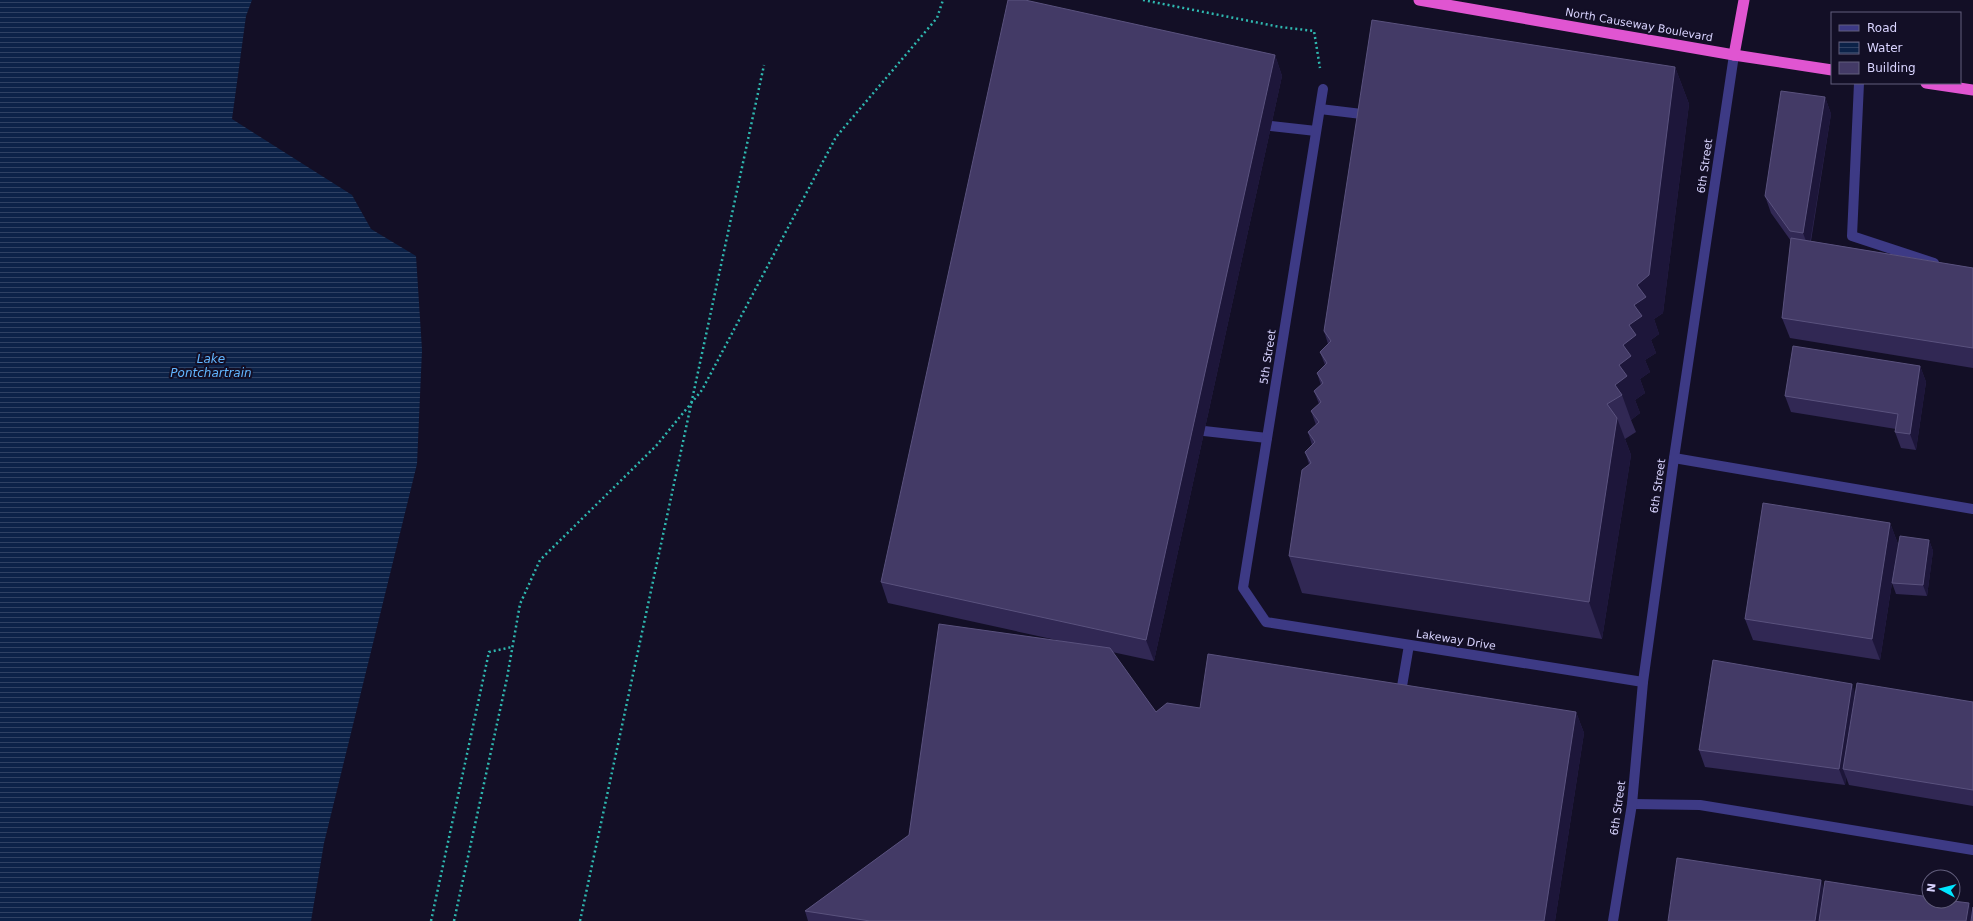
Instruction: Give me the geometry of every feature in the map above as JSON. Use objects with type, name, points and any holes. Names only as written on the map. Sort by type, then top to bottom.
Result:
[{"type":"highway","name":"North Causeway Boulevard","points":[[1419,0],[1734,55],[1831,70]]},
{"type":"highway","points":[[1734,55],[1744,0]]},
{"type":"highway","points":[[1933,84],[1973,90]]},
{"type":"street","name":"6th Street","points":[[1612,921],[1632,804],[1643,682],[1674,458],[1734,55]]},
{"type":"street","points":[[1859,84],[1852,236],[1943,266]]},
{"type":"street","name":"5th Street","points":[[1266,622],[1244,588],[1323,89]]},
{"type":"street","points":[[1320,109],[1376,115]]},
{"type":"street","points":[[1271,126],[1316,131]]},
{"type":"street","points":[[1204,431],[1268,438]]},
{"type":"street","points":[[1674,458],[1973,508]]},
{"type":"street","name":"Lakeway Drive","points":[[1266,622],[1643,682]]},
{"type":"street","points":[[1399,704],[1409,645]]},
{"type":"street","points":[[1632,804],[1700,805],[1973,850]]},
{"type":"path","points":[[454,921],[520,604],[540,560],[656,446],[702,390],[836,137],[937,18],[943,0]]},
{"type":"path","points":[[1143,0],[1280,27],[1314,31],[1323,89]]},
{"type":"path","points":[[580,921],[764,65]]},
{"type":"path","points":[[431,921],[489,652],[512,647]]},
{"type":"water","name":"Lake Pontchartrain","points":[[0,0],[252,0],[246,16],[232,119],[352,195],[371,229],[416,256],[422,350],[417,464],[324,843],[311,921],[0,921]]},
{"type":"building","points":[[1008,0],[1025,0],[1275,55],[1146,640],[881,582]]},
{"type":"building","points":[[1372,20],[1675,67],[1649,275],[1637,285],[1646,297],[1634,305],[1642,316],[1629,325],[1636,335],[1623,345],[1631,356],[1619,365],[1627,376],[1615,385],[1622,395],[1607,404],[1617,418],[1589,602],[1289,556],[1302,470],[1311,463],[1305,452],[1315,442],[1308,432],[1319,422],[1311,411],[1321,402],[1314,391],[1323,383],[1317,373],[1327,363],[1320,352],[1331,341],[1324,331]]},
{"type":"building","points":[[1781,91],[1825,97],[1803,233],[1790,231],[1765,196]]},
{"type":"building","points":[[1791,238],[1973,268],[1973,348],[1782,318]]},
{"type":"building","points":[[1793,346],[1920,366],[1910,434],[1895,432],[1898,414],[1785,396]]},
{"type":"building","points":[[1763,503],[1890,523],[1872,639],[1745,619]]},
{"type":"building","points":[[1900,536],[1929,540],[1923,585],[1892,583]]},
{"type":"building","points":[[939,624],[1110,648],[1156,712],[1167,703],[1200,708],[1208,654],[1576,712],[1544,921],[870,921],[805,911],[909,835]]},
{"type":"building","points":[[1713,660],[1852,684],[1839,769],[1699,750]]},
{"type":"building","points":[[1857,683],[1973,702],[1973,790],[1843,769]]},
{"type":"building","points":[[1677,858],[1821,880],[1815,921],[1668,921]]},
{"type":"building","points":[[1825,881],[1921,896],[1921,909],[1961,909],[1961,902],[1969,903],[1966,921],[1819,921]]},
{"type":"building","points":[[1973,907],[1973,921],[1971,921]]}]
